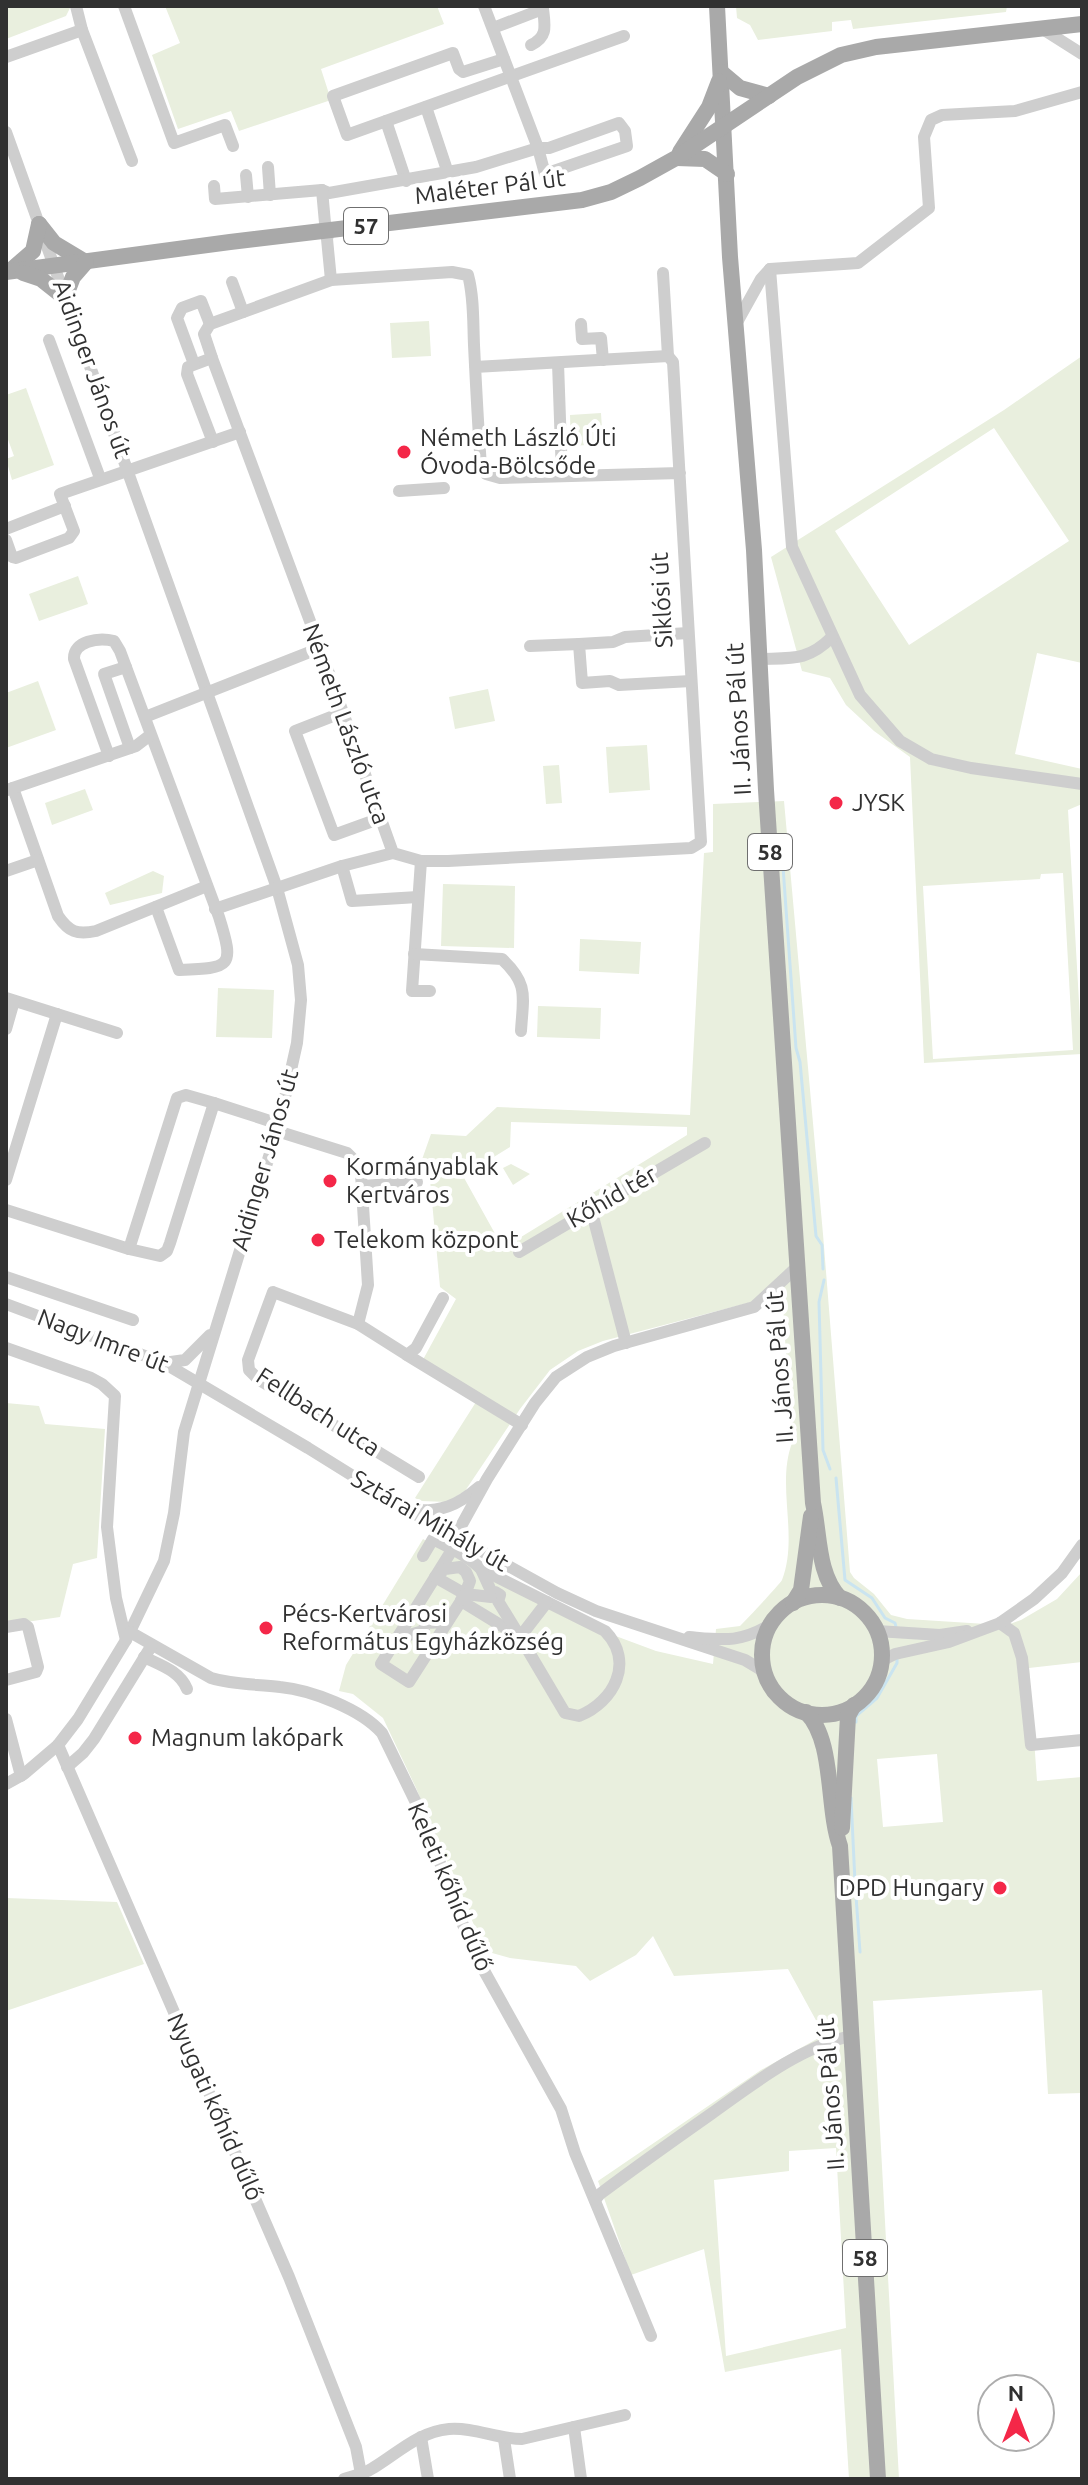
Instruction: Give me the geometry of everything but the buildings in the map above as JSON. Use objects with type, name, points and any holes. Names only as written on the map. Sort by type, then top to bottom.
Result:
[{"type":"main road","name":"58","points":[[717,6],[727,174]]},
{"type":"main road","name":"57","points":[[724,125],[815,67],[856,50],[1082,24]]},
{"type":"main road","points":[[676,158],[709,107],[721,72],[740,88],[769,96]]},
{"type":"main road","name":"Maléter Pál út","points":[[8,272],[582,200],[627,185],[676,158],[724,125]]},
{"type":"main road","points":[[676,158],[705,159],[727,174]]},
{"type":"main road","name":"II. János Pál út","points":[[727,174],[730,257],[761,659],[767,820],[813,1503]]},
{"type":"main road","points":[[8,272],[26,273],[41,279],[65,298],[73,277],[86,262],[54,243],[39,224]]},
{"type":"main road","points":[[8,272],[24,262],[33,251],[39,224]]},
{"type":"main road","name":"58","points":[[813,1503],[830,1588],[840,1598],[862,1610],[877,1631]]},
{"type":"main road","name":"58","points":[[770,1625],[780,1612],[793,1603],[801,1590],[813,1503]]},
{"type":"main road","points":[[793,1603],[813,1596],[840,1598]]},
{"type":"main road","points":[[765,1672],[762,1651],[770,1625]]},
{"type":"main road","points":[[877,1631],[881,1650],[880,1669]]},
{"type":"main road","name":"58","points":[[840,1846],[848,1716],[854,1705],[873,1686],[880,1669]]},
{"type":"main road","name":"58","points":[[765,1672],[779,1697],[806,1712]]},
{"type":"main road","points":[[806,1712],[831,1714],[854,1705]]},
{"type":"main road","name":"II. János Pál út","points":[[806,1712],[820,1730],[834,1829],[840,1846],[878,2479]]},
{"type":"street","points":[[76,6],[82,30],[132,161]]},
{"type":"street","points":[[124,6],[174,143],[225,125],[233,146]]},
{"type":"street","points":[[214,186],[215,199],[322,190],[329,193],[476,167],[538,148],[549,148],[619,123],[625,131],[627,146],[545,174],[538,148],[484,6]]},
{"type":"street","points":[[493,28],[542,8],[545,33],[541,40],[531,45]]},
{"type":"street","points":[[1041,28],[1082,54]]},
{"type":"street","points":[[6,57],[82,30]]},
{"type":"street","points":[[504,59],[463,72],[453,53],[333,96],[347,135],[624,36]]},
{"type":"street","points":[[736,325],[761,279],[770,269],[858,263],[929,208],[924,137],[928,123],[936,116],[1015,111],[1082,92]]},
{"type":"street","points":[[426,107],[448,173]]},
{"type":"street","points":[[386,121],[406,181]]},
{"type":"street","name":"Aidinger János út","points":[[6,132],[277,888],[298,965],[301,1000],[297,1043],[278,1128],[184,1432],[174,1513],[164,1561],[128,1636],[78,1719],[58,1745],[21,1776],[6,1784]]},
{"type":"street","points":[[268,167],[270,195]]},
{"type":"street","points":[[246,175],[248,197]]},
{"type":"street","points":[[322,190],[325,223],[329,231],[331,280]]},
{"type":"street","points":[[770,269],[792,547],[860,695],[881,723],[915,752],[931,759],[1082,784]]},
{"type":"street","points":[[194,364],[177,318],[182,308],[201,301],[210,324],[331,280],[452,272],[468,275],[481,466],[486,474],[500,478],[680,473]]},
{"type":"street","name":"Siklósi út","points":[[663,273],[666,356],[673,362],[680,473],[702,836],[698,845]]},
{"type":"street","points":[[232,282],[243,312]]},
{"type":"street","name":"Németh László utca","points":[[210,324],[204,334],[212,358],[393,853],[421,861],[448,861],[691,848],[698,845]]},
{"type":"street","points":[[581,324],[582,339],[601,338],[603,360]]},
{"type":"street","name":"Aidinger János út","points":[[49,340],[100,478]]},
{"type":"street","points":[[475,367],[666,356]]},
{"type":"street","points":[[212,358],[188,367],[187,374],[213,442]]},
{"type":"street","points":[[558,363],[562,476]]},
{"type":"street","points":[[130,472],[240,432]]},
{"type":"street","points":[[248,455],[262,450]]},
{"type":"street","name":"Aidinger János út","points":[[6,529],[65,506],[60,494],[100,478],[130,472]]},
{"type":"street","points":[[399,491],[444,488]]},
{"type":"street","points":[[6,540],[12,557],[16,558],[69,538],[74,531],[65,506]]},
{"type":"street","points":[[530,646],[613,642],[625,637],[688,633]]},
{"type":"street","points":[[761,659],[800,658],[819,650],[832,637]]},
{"type":"street","points":[[109,756],[74,659],[77,647],[98,639],[114,641],[126,667],[207,886],[228,947],[228,960],[213,969],[179,970],[156,907]]},
{"type":"street","points":[[579,644],[582,683],[610,681],[619,685],[691,681]]},
{"type":"street","points":[[145,717],[320,648]]},
{"type":"street","points":[[126,667],[104,674],[130,748]]},
{"type":"street","points":[[341,713],[295,731],[301,750],[334,835],[381,818]]},
{"type":"street","points":[[149,736],[130,748],[10,790],[58,916],[66,928],[82,934],[207,886]]},
{"type":"street","points":[[215,909],[342,866],[393,853]]},
{"type":"street","points":[[6,871],[38,860]]},
{"type":"street","points":[[421,861],[412,991],[430,991]]},
{"type":"street","points":[[342,866],[352,901],[418,897]]},
{"type":"street","points":[[414,954],[502,959],[519,975],[523,996],[521,1031]]},
{"type":"street","points":[[6,1029],[10,1000],[117,1033]]},
{"type":"street","points":[[6,1180],[57,1014]]},
{"type":"street","points":[[129,1249],[177,1098],[186,1095],[214,1103],[347,1153],[356,1162],[363,1186],[368,1285],[358,1324]]},
{"type":"street","points":[[6,1210],[160,1256],[167,1251],[214,1103]]},
{"type":"street","name":"Kőhíd tér","points":[[519,1252],[705,1143]]},
{"type":"street","points":[[363,1186],[417,1182]]},
{"type":"street","points":[[591,1209],[626,1343]]},
{"type":"street","points":[[423,1556],[433,1539],[454,1543],[467,1564],[459,1610],[446,1622],[409,1682],[381,1664],[435,1577],[454,1543],[487,1479],[556,1377],[587,1357],[626,1343],[754,1307],[797,1267]]},
{"type":"street","name":"Nagy Imre út","points":[[6,1277],[133,1320]]},
{"type":"street","points":[[298,1286],[293,1299],[314,1307],[333,1307],[522,1425]]},
{"type":"street","name":"Fellbach utca","points":[[293,1299],[273,1292],[248,1360],[249,1370],[258,1379],[419,1477]]},
{"type":"street","points":[[314,1307],[318,1294]]},
{"type":"street","points":[[407,1355],[416,1348],[443,1298]]},
{"type":"street","name":"Nagy Imre út","points":[[6,1304],[164,1363],[198,1381]]},
{"type":"street","points":[[164,1363],[185,1360],[214,1329]]},
{"type":"street","name":"Nagy Imre út","points":[[6,1348],[91,1378],[115,1396],[107,1527],[116,1598],[128,1636]]},
{"type":"street","name":"Sztárai Mihály út","points":[[198,1381],[406,1509],[454,1543],[596,1611],[745,1660],[765,1672]]},
{"type":"street","points":[[406,1509],[431,1511],[451,1507],[487,1479]]},
{"type":"street","points":[[880,1669],[885,1659],[895,1654],[949,1642],[1000,1623],[1044,1591],[1062,1573],[1082,1545]]},
{"type":"street","points":[[435,1577],[445,1569],[467,1564],[481,1569],[497,1593],[563,1711],[569,1716],[584,1714],[611,1695],[616,1685],[617,1649],[612,1638],[600,1627],[526,1592],[497,1593],[462,1598]]},
{"type":"street","points":[[435,1577],[520,1637]]},
{"type":"street","points":[[421,1600],[428,1651]]},
{"type":"street","points":[[520,1637],[547,1602]]},
{"type":"street","points":[[396,1639],[446,1622]]},
{"type":"street","points":[[1000,1623],[1014,1633],[1022,1658],[1032,1752],[1082,1740]]},
{"type":"street","points":[[6,1627],[24,1624],[28,1627],[38,1667],[36,1672],[6,1680]]},
{"type":"street","name":"Sztárai Mihály út","points":[[674,1637],[736,1640],[770,1625]]},
{"type":"street","points":[[877,1631],[940,1635],[978,1630]]},
{"type":"street","name":"Keleti kőhíd dűlő","points":[[128,1636],[152,1645],[214,1679],[305,1692],[349,1709],[382,1733],[423,1817],[472,1949],[561,2109],[651,2336]]},
{"type":"street","points":[[67,1767],[94,1739],[152,1645]]},
{"type":"street","points":[[144,1657],[176,1673],[187,1689]]},
{"type":"street","points":[[6,1719],[21,1776]]},
{"type":"street","name":"Nyugati kőhíd dűlő","points":[[58,1745],[289,2277],[356,2447],[361,2474]]},
{"type":"street","points":[[595,2200],[730,2100],[790,2062],[851,2036]]},
{"type":"street","points":[[344,2479],[361,2474],[421,2437],[446,2429],[467,2429],[504,2439],[522,2439],[625,2415]]},
{"type":"street","points":[[574,2427],[581,2479]]},
{"type":"street","points":[[421,2437],[428,2479]]},
{"type":"street","points":[[504,2439],[510,2479]]},
{"type":"green space","points":[[6,6],[71,6],[66,16],[6,39]]},
{"type":"green space","points":[[165,6],[437,6],[444,24],[321,69],[331,100],[239,131],[231,111],[178,129],[152,55],[180,43]]},
{"type":"green space","points":[[736,6],[1007,6],[1006,12],[853,29],[851,20],[832,22],[832,31],[758,40],[750,25],[737,18]]},
{"type":"green space","points":[[429,321],[431,356],[392,358],[390,323]]},
{"type":"green space","points":[[1082,356],[1082,663],[1037,653],[1015,754],[1082,769],[1082,804],[1068,810],[1082,1054],[924,1063],[910,757],[874,731],[846,705],[830,678],[802,671],[771,557],[1004,410]],"holes":[[[994,428],[1069,541],[909,645],[835,531]],[[1063,873],[1073,1050],[933,1059],[923,886],[1040,879],[1041,874]]]},
{"type":"green space","points":[[26,388],[54,465],[12,480],[6,459],[14,456],[6,434],[6,395]]},
{"type":"green space","points":[[601,413],[603,444],[571,446],[570,415]]},
{"type":"green space","points":[[78,576],[88,604],[39,621],[29,594]]},
{"type":"green space","points":[[38,681],[56,730],[6,748],[6,693]]},
{"type":"green space","points":[[488,689],[495,721],[455,729],[449,697]]},
{"type":"green space","points":[[647,745],[650,790],[609,793],[606,747]]},
{"type":"green space","points":[[559,765],[562,803],[546,804],[543,766]]},
{"type":"green space","points":[[85,789],[93,810],[52,825],[45,803]]},
{"type":"green space","points":[[784,801],[850,1572],[891,1615],[907,1619],[1010,1624],[1057,1599],[1082,1572],[1082,1662],[1029,1668],[1037,1781],[1082,1777],[1082,2093],[1048,2094],[1042,1990],[873,2001],[899,2479],[849,2479],[841,2349],[725,2372],[704,2249],[631,2275],[598,2181],[761,2070],[824,2035],[788,1969],[674,1976],[653,1936],[636,1955],[590,1981],[576,1966],[510,1958],[485,1951],[383,1718],[353,1694],[339,1691],[346,1665],[423,1539],[570,1619],[656,1651],[713,1664],[716,1629],[740,1626],[782,1580],[787,1563],[786,1476],[792,1443],[782,1294],[603,1341],[578,1351],[550,1370],[465,1491],[447,1502],[415,1498],[476,1402],[419,1367],[456,1299],[440,1287],[429,1169],[419,1168],[431,1134],[466,1136],[497,1107],[690,1115],[704,853],[713,852],[713,804]],"holes":[[[511,1122],[687,1127],[687,1135],[503,1248],[463,1176],[510,1147]],[[937,1754],[943,1822],[883,1827],[877,1759]],[[836,2148],[846,2328],[726,2356],[714,2180],[789,2171],[789,2151]]]},
{"type":"green space","points":[[153,871],[164,876],[162,893],[110,905],[105,893]]},
{"type":"green space","points":[[443,884],[515,886],[514,948],[441,946]]},
{"type":"green space","points":[[580,939],[641,942],[639,974],[579,971]]},
{"type":"green space","points":[[218,988],[274,990],[272,1038],[216,1037]]},
{"type":"green space","points":[[538,1006],[601,1008],[600,1039],[537,1037]]},
{"type":"green space","points":[[511,1164],[530,1174],[513,1185],[503,1168]]},
{"type":"green space","points":[[6,1403],[39,1406],[45,1424],[105,1429],[97,1558],[73,1564],[60,1617],[6,1625]]},
{"type":"green space","points":[[6,1898],[117,1902],[144,1964],[6,2011]]},
{"type":"waterway","points":[[782,853],[796,1048],[800,1062],[816,1236],[822,1245],[823,1269]]},
{"type":"waterway","points":[[824,1280],[819,1302],[823,1450],[830,1469]]},
{"type":"waterway","points":[[836,1478],[845,1580],[872,1598],[885,1618],[895,1623],[896,1627]]},
{"type":"waterway","points":[[856,1722],[856,1716],[877,1698],[897,1659]]},
{"type":"waterway","points":[[851,1798],[855,1882]]},
{"type":"waterway","points":[[856,1896],[860,1952]]},
{"type":"place","name":"Németh László Úti Óvoda-Bölcsőde","points":[[404,452]]},
{"type":"place","name":"JYSK","points":[[836,803]]},
{"type":"place","name":"Kormányablak Kertváros","points":[[330,1181]]},
{"type":"place","name":"Telekom központ","points":[[318,1240]]},
{"type":"place","name":"Pécs-Kertvárosi Református Egyházközség","points":[[266,1628]]},
{"type":"place","name":"Magnum lakópark","points":[[135,1738]]},
{"type":"place","name":"DPD Hungary","points":[[1000,1888]]}]
